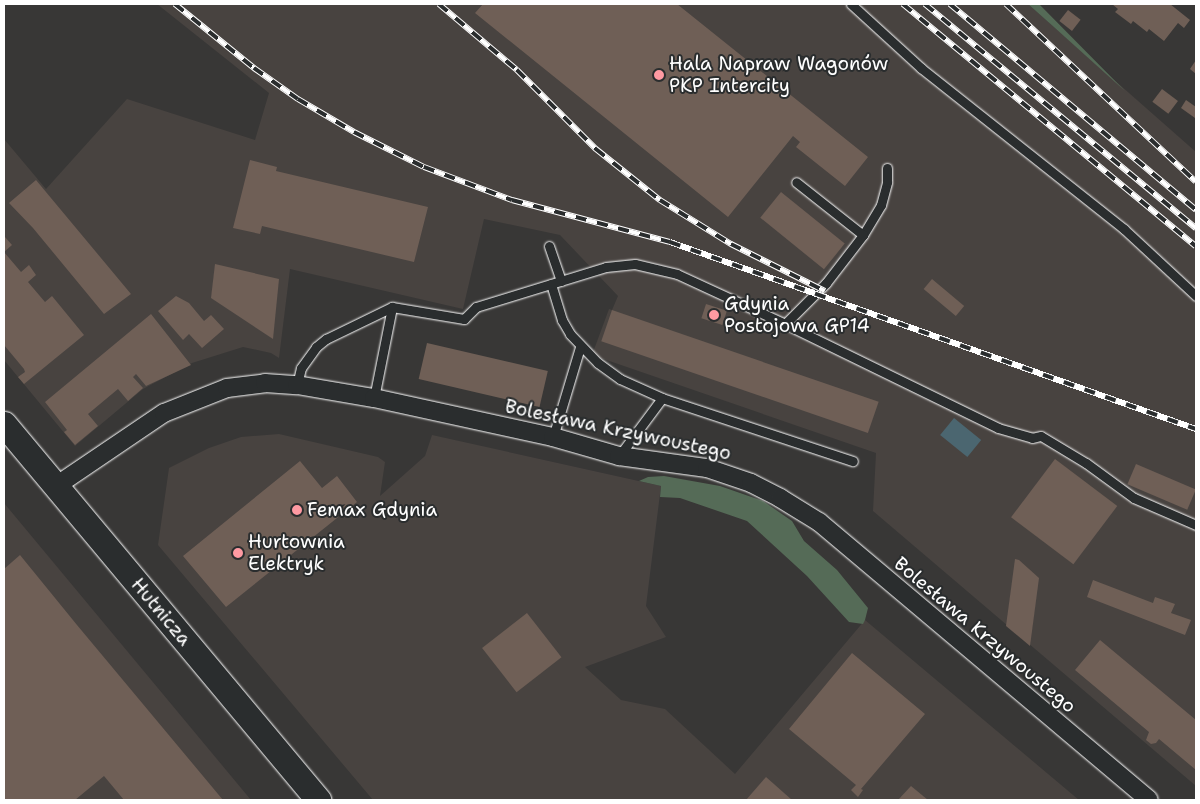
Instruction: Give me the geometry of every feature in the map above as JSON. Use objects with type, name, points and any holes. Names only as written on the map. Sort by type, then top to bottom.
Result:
[{"type":"main road","name":"Hutnicza","points":[[4,424],[318,800]]},
{"type":"street","name":"Bolesława Krzywoustego","points":[[56,486],[164,413],[227,388],[265,382],[297,385],[374,398],[553,437],[619,456],[707,468],[758,487],[819,522],[1149,800]]},
{"type":"lane","points":[[852,4],[921,68],[1124,229],[1196,296]]},
{"type":"lane","points":[[785,324],[826,283],[863,235],[881,205],[887,182],[887,168]]},
{"type":"lane","points":[[796,182],[863,235]]},
{"type":"lane","points":[[550,246],[561,281]]},
{"type":"lane","points":[[297,385],[301,368],[316,346],[326,339],[392,307],[464,318],[476,307],[606,268],[635,264],[649,266],[695,281],[998,428],[1032,438],[1041,436],[1086,464],[1134,498],[1196,524]]},
{"type":"lane","points":[[551,284],[562,320],[580,347],[620,378],[662,398],[853,461]]},
{"type":"lane","points":[[374,398],[392,307]]},
{"type":"lane","points":[[553,437],[580,347]]},
{"type":"lane","points":[[619,456],[662,398]]},
{"type":"shaded area","points":[[157,4],[1028,4],[1196,152],[1196,786],[873,511],[876,453],[592,355],[609,309],[612,310],[618,296],[560,235],[484,219],[463,309],[290,269],[279,358],[271,353],[243,347],[192,363],[143,389],[75,446],[4,360],[4,139],[46,189],[127,99],[255,140],[269,93]]},
{"type":"shaded area","points":[[279,434],[378,457],[385,462],[380,496],[425,456],[432,435],[661,486],[646,606],[666,637],[585,667],[621,700],[665,709],[735,774],[865,620],[1079,800],[373,800],[158,545],[169,468],[209,448],[241,437]]},
{"type":"shaded area","points":[[4,503],[251,800],[4,800]]},
{"type":"green space","points":[[1028,4],[1039,4],[1125,91],[1055,28]]},
{"type":"green space","points":[[664,476],[720,486],[763,501],[792,521],[804,541],[837,570],[868,608],[863,624],[849,622],[807,576],[747,521],[680,498],[660,497],[661,486],[639,481],[648,477]]},
{"type":"water","points":[[954,418],[981,440],[967,457],[940,435]]},
{"type":"building","name":"Hala Napraw Wagonów PKP Intercity","points":[[483,4],[677,4],[868,157],[845,186],[796,147],[800,142],[793,136],[728,217],[475,13]]},
{"type":"building","points":[[1112,4],[1170,4],[1190,20],[1184,28],[1178,23],[1164,41],[1149,29],[1147,32],[1133,21],[1131,24],[1115,12],[1118,9]]},
{"type":"building","points":[[1068,10],[1081,20],[1072,31],[1059,21]]},
{"type":"building","points":[[1196,60],[1196,74],[1190,69]]},
{"type":"building","points":[[1162,89],[1178,101],[1168,114],[1152,102]]},
{"type":"building","points":[[1186,100],[1196,107],[1195,118],[1181,108]]},
{"type":"building","points":[[250,160],[277,167],[276,171],[428,207],[414,262],[262,226],[260,234],[233,228]]},
{"type":"building","points":[[36,180],[131,294],[104,314],[33,228],[9,203]]},
{"type":"building","points":[[781,192],[845,244],[824,269],[760,218]]},
{"type":"building","points":[[4,238],[12,245],[4,252]]},
{"type":"building","points":[[4,252],[21,272],[29,265],[36,275],[28,282],[45,302],[52,296],[84,335],[24,384],[18,377],[25,372],[24,369],[4,345]]},
{"type":"building","points":[[215,264],[279,279],[273,339],[211,298]]},
{"type":"building","points":[[932,279],[964,306],[956,316],[924,289]]},
{"type":"building","points":[[176,296],[189,303],[204,321],[211,315],[224,329],[202,348],[189,334],[183,340],[158,311]]},
{"type":"building","name":"Gdynia Postojowa GP14","points":[[706,304],[727,311],[722,325],[701,318]]},
{"type":"building","points":[[612,310],[879,402],[868,433],[601,341]]},
{"type":"building","points":[[151,314],[191,365],[146,386],[136,374],[133,377],[143,388],[128,401],[118,389],[88,414],[98,426],[75,445],[64,432],[67,430],[45,402]]},
{"type":"building","points":[[427,343],[548,371],[539,407],[419,379]]},
{"type":"building","points":[[1055,459],[1117,506],[1073,564],[1011,517]]},
{"type":"building","points":[[300,461],[322,488],[337,476],[357,502],[226,607],[183,556]]},
{"type":"building","points":[[1136,464],[1196,489],[1187,510],[1127,484]]},
{"type":"building","points":[[20,555],[223,800],[124,800],[104,776],[75,800],[4,800],[4,569]]},
{"type":"building","points":[[1015,559],[1019,560],[1039,578],[1030,646],[1006,626]]},
{"type":"building","points":[[1093,580],[1153,603],[1155,597],[1175,604],[1171,613],[1191,620],[1185,635],[1087,597]]},
{"type":"building","points":[[527,613],[561,657],[517,692],[482,648]]},
{"type":"building","points":[[1100,640],[1196,720],[1196,770],[1159,739],[1156,743],[1151,744],[1146,740],[1149,732],[1075,670]]},
{"type":"building","points":[[852,653],[925,714],[861,789],[863,790],[858,797],[851,790],[856,785],[789,729]]},
{"type":"building","points":[[766,777],[792,800],[746,800]]},
{"type":"building","points":[[911,786],[928,800],[898,800]]},
{"type":"railway","points":[[175,4],[254,68],[298,99],[354,132],[424,167],[512,200],[670,242],[1196,429]]},
{"type":"railway","points":[[439,4],[517,70],[596,149],[660,200],[731,244],[825,291]]},
{"type":"railway","points":[[903,4],[1196,246]]},
{"type":"railway","points":[[925,4],[1196,228]]},
{"type":"railway","points":[[950,4],[1196,210]]},
{"type":"railway","points":[[1006,4],[1196,182]]},
{"type":"place","name":"Hala Napraw Wagonów PKP Intercity","points":[[659,75]]},
{"type":"place","name":"Gdynia Postojowa GP14","points":[[714,315]]},
{"type":"place","name":"Femax Gdynia","points":[[297,510]]},
{"type":"place","name":"Hurtownia Elektryk","points":[[238,553]]}]
